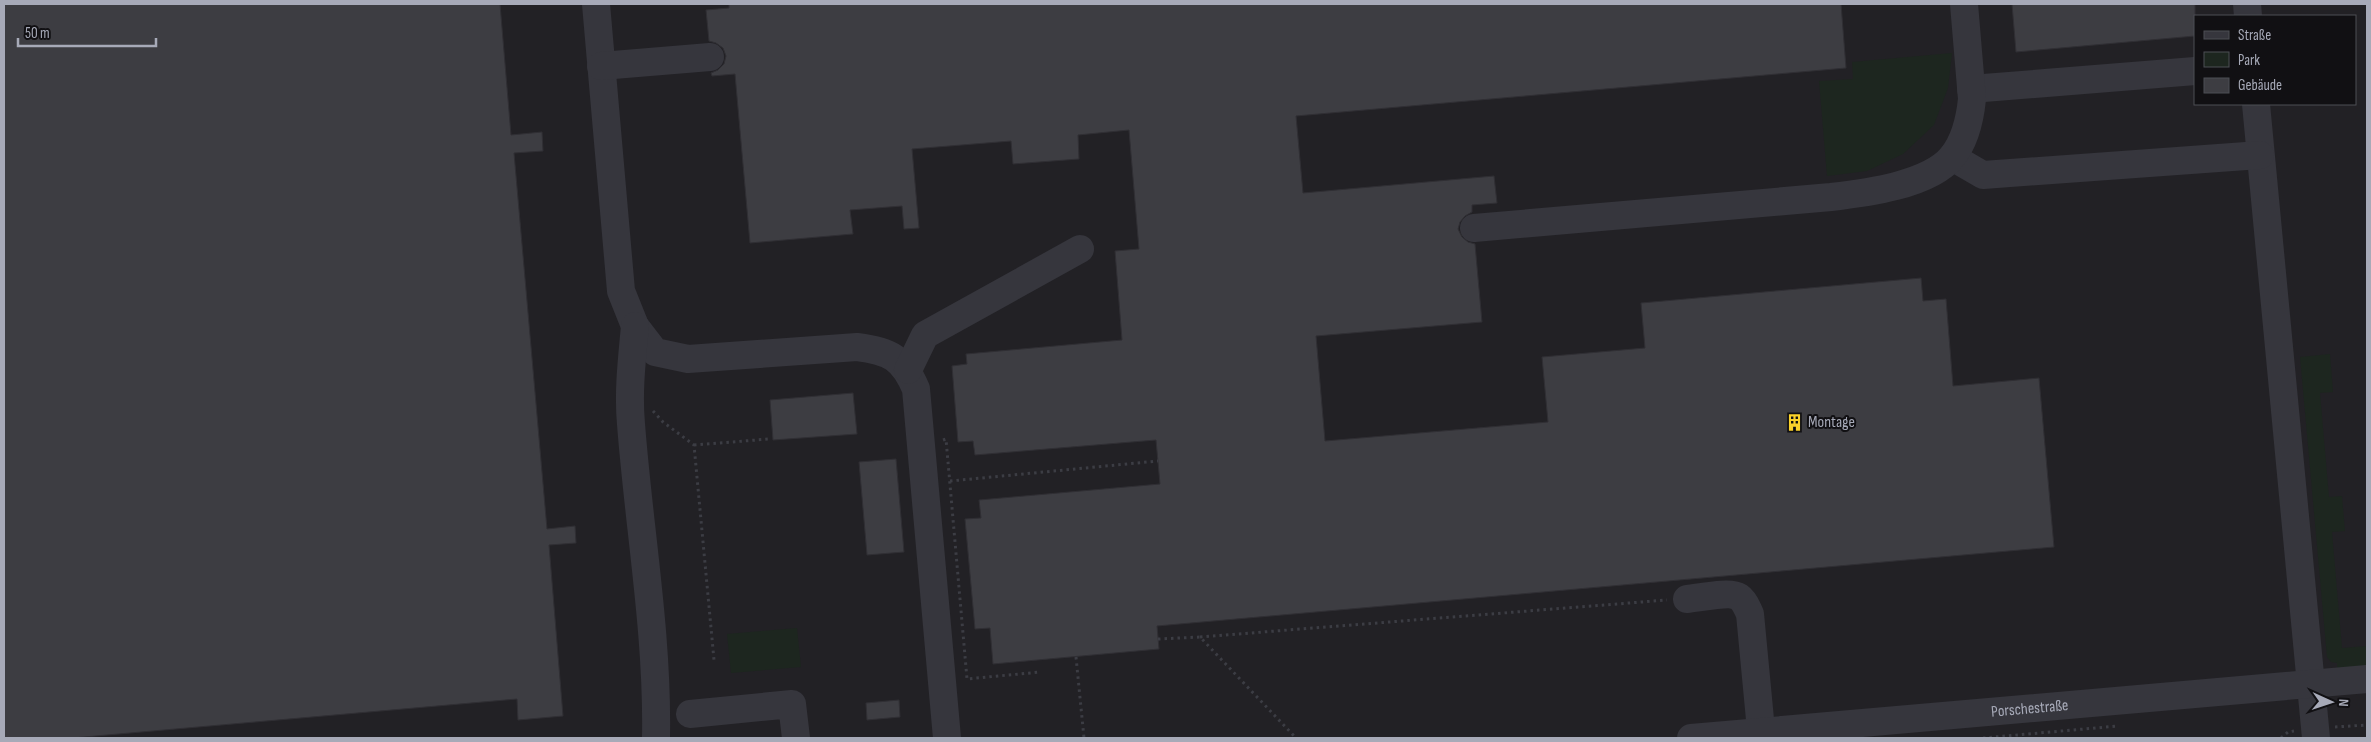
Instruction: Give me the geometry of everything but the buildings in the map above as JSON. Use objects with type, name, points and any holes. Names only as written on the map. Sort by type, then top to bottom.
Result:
[{"type":"lane","points":[[596,4],[621,291],[635,326],[655,352],[688,358],[857,347],[877,350],[896,359],[908,370],[916,389],[947,738]]},
{"type":"lane","points":[[1474,228],[1865,193],[1914,180],[1939,169],[1952,157],[1962,139],[1970,114],[1971,89],[1964,4]]},
{"type":"lane","points":[[601,66],[710,57]]},
{"type":"lane","points":[[1971,89],[2194,71]]},
{"type":"lane","points":[[2256,105],[2316,738]]},
{"type":"lane","points":[[1952,157],[1983,174],[2260,155]]},
{"type":"lane","points":[[908,370],[925,335],[1080,248]]},
{"type":"lane","points":[[635,326],[630,384],[631,423],[652,618],[657,688],[656,738]]},
{"type":"lane","points":[[1687,599],[1729,595],[1737,596],[1744,602],[1750,614],[1761,730]]},
{"type":"lane","name":"Porschestraße","points":[[1691,738],[1761,730],[2058,708],[2149,697],[2367,679]]},
{"type":"lane","points":[[690,714],[792,704],[796,738]]},
{"type":"path","points":[[652,409],[662,422],[694,445],[769,439]]},
{"type":"path","points":[[920,443],[946,439],[967,679],[1040,672]]},
{"type":"path","points":[[694,445],[714,660]]},
{"type":"path","points":[[950,481],[1158,461]]},
{"type":"path","points":[[1158,639],[1687,599]]},
{"type":"path","points":[[1200,637],[1296,738]]},
{"type":"path","points":[[1076,657],[1084,738]]},
{"type":"shaded area","points":[[4,4],[2367,4],[2367,738],[4,738]]},
{"type":"green space","points":[[1952,53],[1948,88],[1934,125],[1903,154],[1867,171],[1827,176],[1819,81],[1853,79],[1852,62]]},
{"type":"green space","points":[[2330,354],[2333,392],[2320,393],[2329,497],[2342,496],[2345,531],[2332,532],[2342,648],[2367,646],[2367,668],[2337,670],[2337,663],[2331,662],[2327,657],[2300,357]]},
{"type":"green space","points":[[797,628],[801,667],[731,673],[727,634]]},
{"type":"place","name":"Montage","points":[[1794,422]]}]
